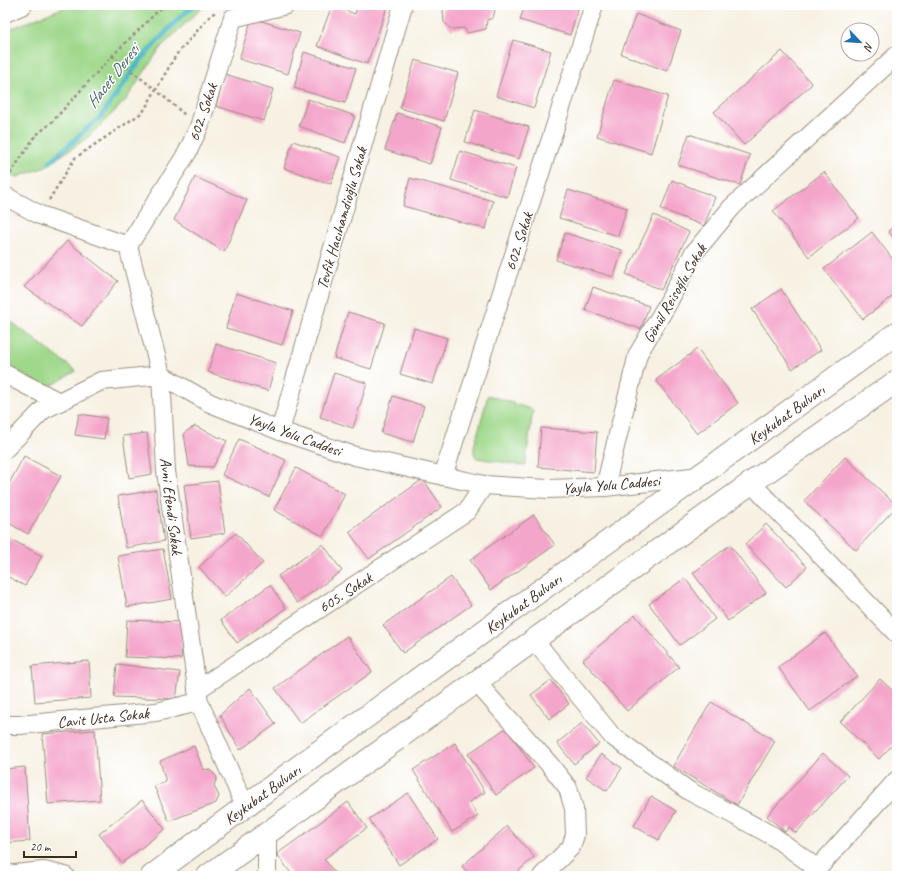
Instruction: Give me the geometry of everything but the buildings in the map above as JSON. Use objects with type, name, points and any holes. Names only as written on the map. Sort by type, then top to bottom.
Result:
[{"type":"highway","name":"Keykubat Bulvarı","points":[[152,876],[474,638],[897,333]]},
{"type":"highway","points":[[208,876],[751,483],[897,381]]},
{"type":"street","points":[[5,13],[23,5]]},
{"type":"street","name":"602. Sokak","points":[[128,246],[187,153],[199,127],[233,18],[286,5]]},
{"type":"street","name":"Tevfik Hacıhamdioğlu Sokak","points":[[280,431],[403,5]]},
{"type":"street","name":"602. Sokak","points":[[443,476],[594,5]]},
{"type":"street","name":"Gönül Reisoğlu Sokak","points":[[605,487],[638,354],[693,254],[732,207],[897,56]]},
{"type":"street","points":[[5,196],[40,215],[128,246],[161,375],[101,381],[43,410],[5,449]]},
{"type":"street","points":[[5,374],[59,402]]},
{"type":"street","name":"Yayla Yolu Caddesi","points":[[161,375],[210,403],[280,431],[355,456],[484,485],[548,489],[605,487],[700,476]]},
{"type":"street","name":"Avni Efendi Sokak","points":[[161,375],[166,471],[198,696],[245,806]]},
{"type":"street","points":[[751,483],[897,634]]},
{"type":"street","name":"605. Sokak","points":[[198,696],[467,511],[484,485]]},
{"type":"street","points":[[534,640],[612,736],[689,790],[773,836],[815,872],[897,780]]},
{"type":"street","points":[[476,682],[550,765],[568,788],[574,809],[575,835],[571,847],[542,876]]},
{"type":"street","name":"Cavit Usta Sokak","points":[[5,725],[19,725],[156,712],[198,696]]},
{"type":"street","points":[[267,833],[268,876]]},
{"type":"street","points":[[5,875],[44,871],[65,876]]},
{"type":"path","points":[[5,182],[35,136],[51,124],[112,56],[164,5]]},
{"type":"path","points":[[40,215],[75,158],[144,112],[176,55],[211,15],[221,8]]},
{"type":"path","points":[[112,56],[156,90],[199,127]]},
{"type":"green space","points":[[70,5],[205,5],[161,47],[125,101],[87,138],[43,168],[17,177],[5,174],[5,31]]},
{"type":"green space","points":[[5,317],[76,371],[51,386],[40,384],[5,364]]},
{"type":"green space","points":[[488,395],[533,410],[525,466],[477,458],[474,454],[474,447]]},
{"type":"waterway","name":"Hacet Deresi","points":[[50,162],[101,116],[141,59],[179,18],[195,5]]}]
